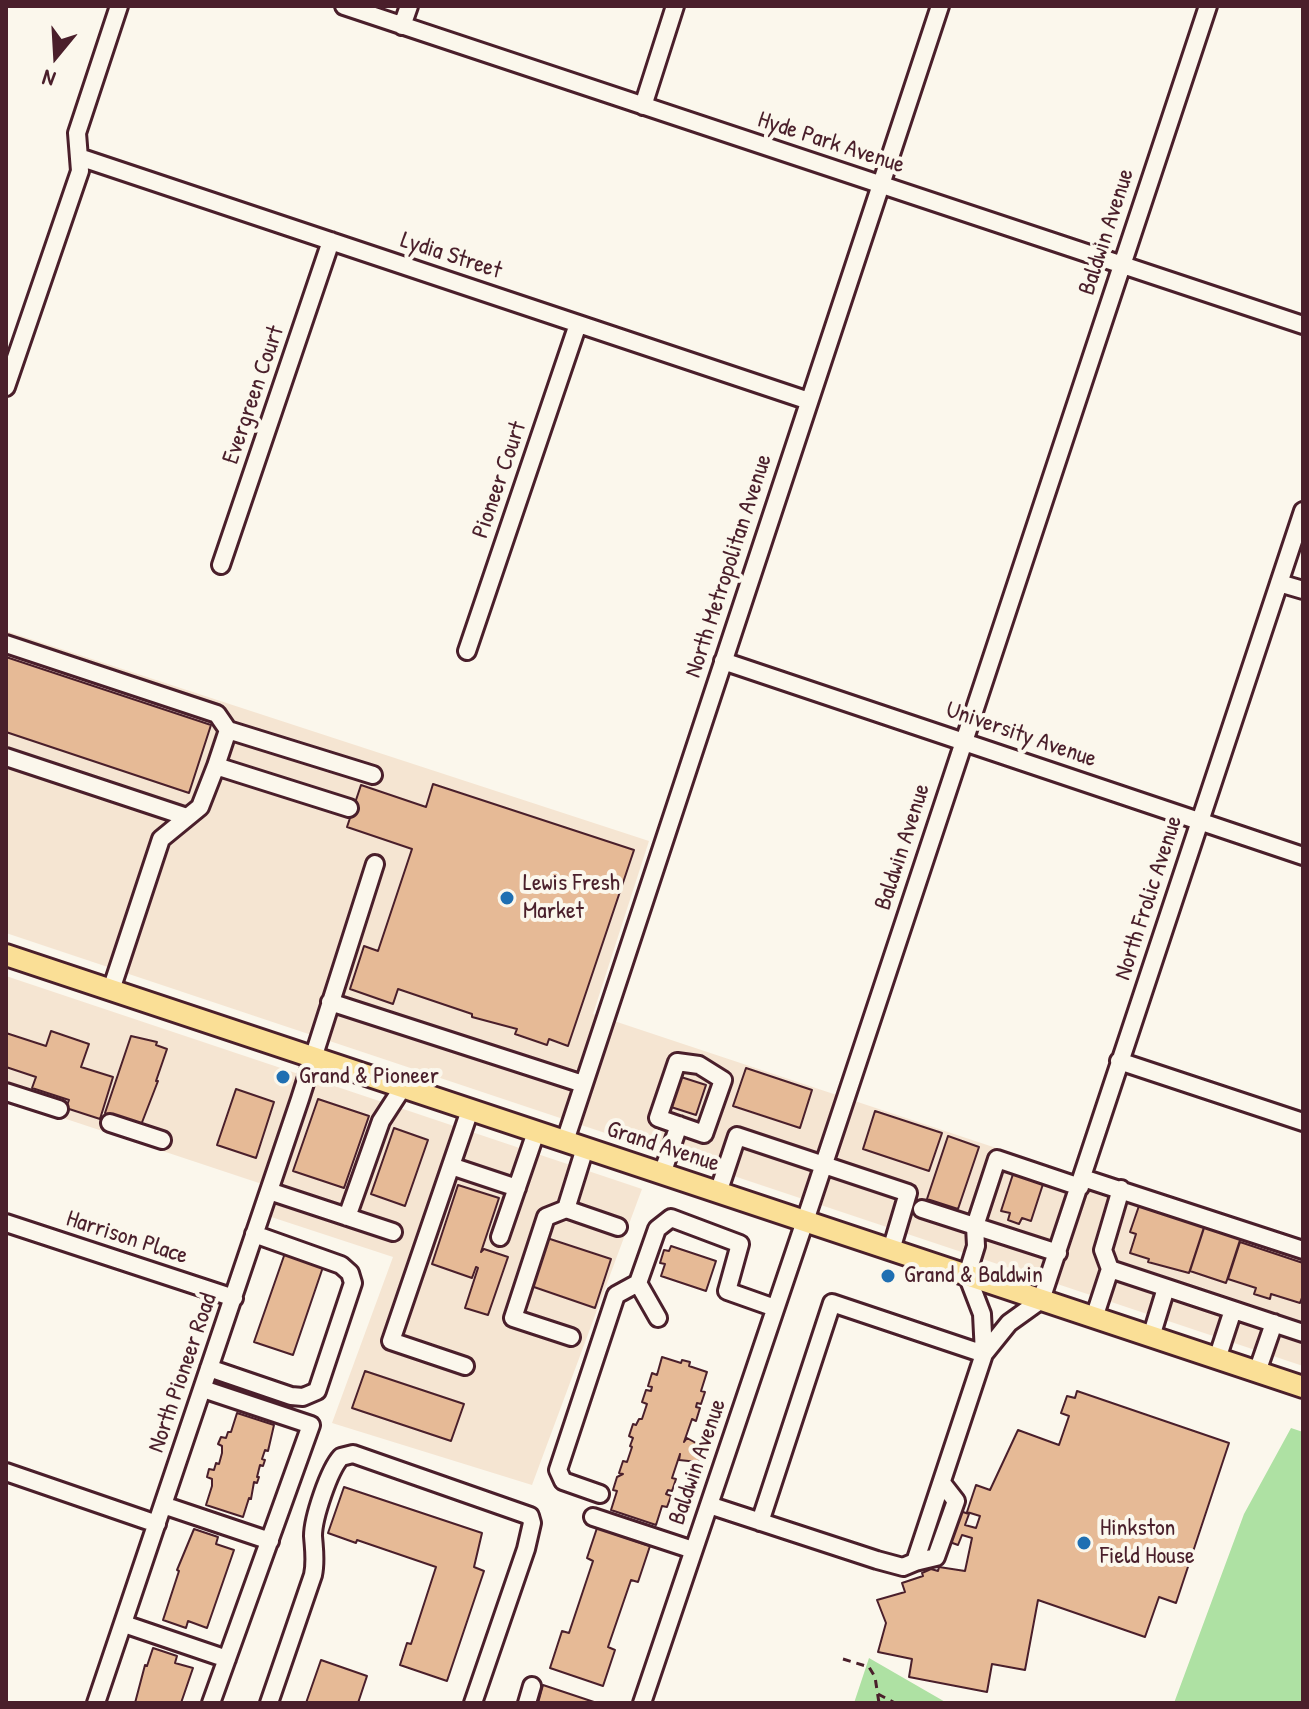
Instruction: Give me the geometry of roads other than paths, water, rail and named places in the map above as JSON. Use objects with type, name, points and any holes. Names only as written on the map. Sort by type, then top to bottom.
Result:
[{"type":"main road","name":"Grand Avenue","points":[[6,955],[1303,1387]]},
{"type":"street","points":[[6,387],[78,178],[77,133],[119,6]]},
{"type":"street","name":"Hyde Park Avenue","points":[[344,6],[1303,325]]},
{"type":"street","points":[[402,26],[409,6]]},
{"type":"street","points":[[643,106],[675,6]]},
{"type":"street","name":"North Metropolitan Avenue","points":[[566,1209],[583,1084],[940,6]]},
{"type":"street","name":"Baldwin Avenue","points":[[642,1703],[1208,6]]},
{"type":"street","name":"Lydia Street","points":[[79,157],[809,401]]},
{"type":"street","name":"Evergreen Court","points":[[221,565],[331,241]]},
{"type":"street","name":"Pioneer Court","points":[[467,651],[578,324]]},
{"type":"street","name":"North Frolic Avenue","points":[[1041,1300],[1303,511]]},
{"type":"street","points":[[1279,583],[1303,590]]},
{"type":"street","points":[[6,644],[217,714],[228,730],[373,775]]},
{"type":"street","name":"University Avenue","points":[[723,661],[1303,856]]},
{"type":"street","points":[[111,990],[161,839],[200,807],[228,730]]},
{"type":"street","points":[[6,757],[187,817]]},
{"type":"street","points":[[216,766],[349,808]]},
{"type":"street","name":"North Pioneer Road","points":[[96,1703],[314,1058],[375,864]]},
{"type":"street","points":[[330,1002],[583,1084]]},
{"type":"street","points":[[1119,1061],[1303,1122]]},
{"type":"street","points":[[677,1062],[705,1067],[723,1080],[704,1134],[679,1125],[658,1118],[677,1062]]},
{"type":"street","points":[[347,1217],[381,1121],[403,1087]]},
{"type":"street","points":[[6,1092],[59,1109]]},
{"type":"street","points":[[465,1366],[391,1341],[470,1110]]},
{"type":"street","points":[[110,1123],[162,1140]]},
{"type":"street","points":[[662,1174],[679,1125]]},
{"type":"street","points":[[500,1237],[536,1132]]},
{"type":"street","points":[[718,1193],[737,1136],[824,1164],[908,1193],[891,1250]]},
{"type":"street","points":[[984,1354],[982,1314],[967,1275],[976,1246],[975,1226],[997,1159],[1121,1189],[1303,1250]]},
{"type":"street","points":[[451,1166],[517,1188]]},
{"type":"street","points":[[1094,1318],[1110,1269],[1103,1250],[1121,1189]]},
{"type":"street","points":[[269,1191],[393,1232]]},
{"type":"street","points":[[571,1337],[513,1318],[546,1217],[566,1209],[618,1227]]},
{"type":"street","points":[[922,1209],[1058,1253]]},
{"type":"street","points":[[600,1494],[563,1481],[558,1470],[616,1295],[638,1283],[657,1229],[671,1218],[740,1244],[727,1291],[775,1308]]},
{"type":"street","name":"Harrison Place","points":[[6,1223],[234,1298]]},
{"type":"street","points":[[209,1368],[291,1396],[303,1397],[317,1391],[353,1283],[350,1273],[341,1265],[254,1234]]},
{"type":"street","points":[[1110,1269],[1303,1333]]},
{"type":"street","points":[[638,1283],[658,1318]]},
{"type":"street","points":[[1151,1337],[1166,1288]]},
{"type":"street","points":[[709,1505],[903,1567],[915,1562],[984,1354],[1009,1323],[1041,1300]]},
{"type":"street","points":[[760,1522],[832,1303],[984,1354]]},
{"type":"street","points":[[1217,1359],[1233,1310]]},
{"type":"street","points":[[1257,1372],[1274,1323]]},
{"type":"street","points":[[203,1389],[311,1425],[211,1703]]},
{"type":"street","points":[[269,1703],[316,1564],[315,1524],[332,1471],[341,1457],[353,1454],[530,1516],[531,1530],[526,1549],[473,1703]]},
{"type":"street","points":[[6,1472],[157,1524]]},
{"type":"street","points":[[163,1505],[270,1541]]},
{"type":"street","points":[[593,1517],[693,1550]]},
{"type":"street","points":[[124,1624],[227,1659]]},
{"type":"street","points":[[527,1703],[532,1686]]},
{"type":"place","name":"Lewis Fresh Market","points":[[507,898]]},
{"type":"place","name":"Grand & Pioneer","points":[[283,1077]]},
{"type":"place","name":"Grand & Baldwin","points":[[888,1276]]},
{"type":"place","name":"Hinkston Field House","points":[[1084,1543]]}]
